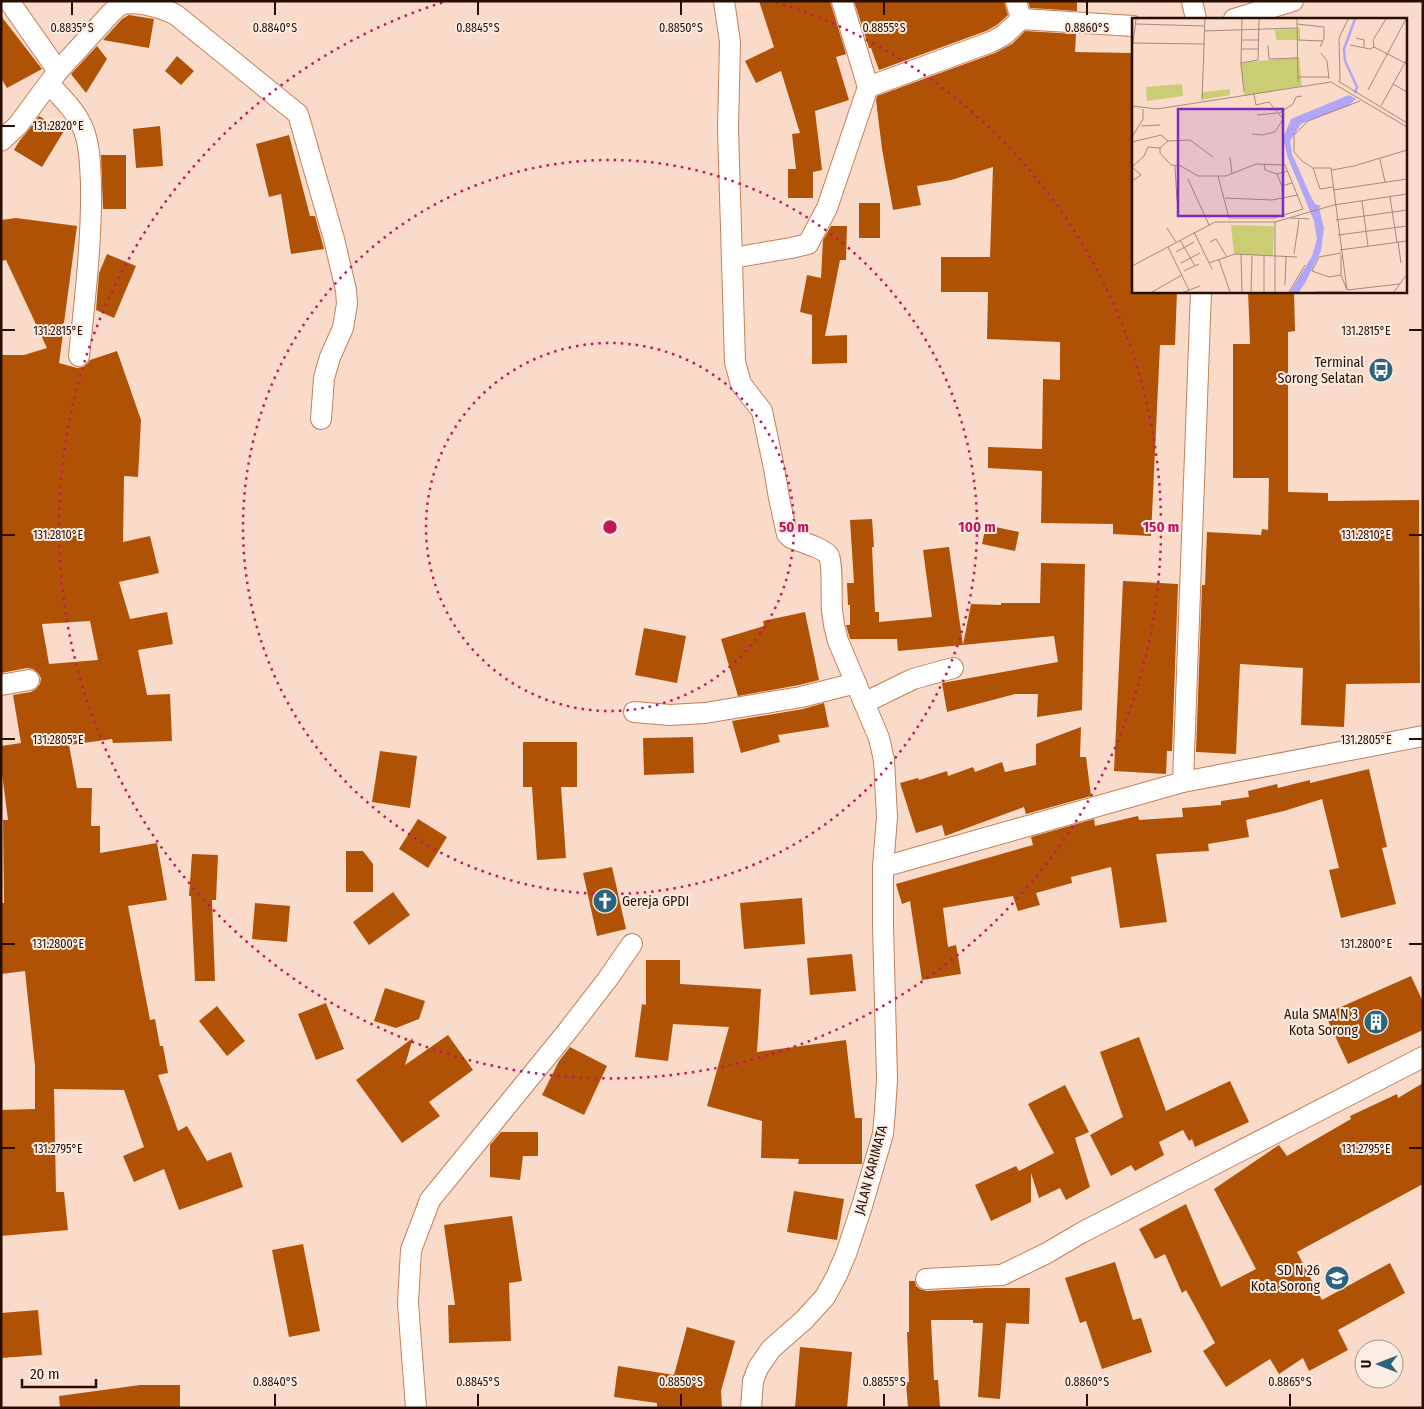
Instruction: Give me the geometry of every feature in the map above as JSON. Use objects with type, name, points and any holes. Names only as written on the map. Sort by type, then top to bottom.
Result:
[{"type":"street","points":[[9,1],[79,119],[88,148],[91,201],[88,264],[78,356]]},
{"type":"street","points":[[724,1],[730,42],[728,128],[732,258],[808,244],[827,208],[868,87],[842,1]]},
{"type":"street","points":[[1192,1],[1196,18]]},
{"type":"street","points":[[1237,18],[1292,1]]},
{"type":"street","points":[[1,141],[18,124],[54,77],[111,13],[123,4],[133,3],[165,9],[176,14],[298,114],[334,240],[346,290],[347,304],[343,328],[330,357],[324,378],[321,419]]},
{"type":"street","points":[[868,87],[991,42],[1004,35],[1019,10],[1132,26]]},
{"type":"street","name":"JALAN KARIMATA","points":[[732,258],[735,362],[741,384],[762,411],[778,498],[787,534],[791,538],[825,552],[829,556],[834,628],[838,642],[879,738],[884,760],[887,817],[882,867],[887,1080],[882,1134],[862,1206],[836,1277],[825,1297],[804,1320],[771,1349],[758,1368],[753,1381],[751,1408]]},
{"type":"street","points":[[1183,782],[1201,292]]},
{"type":"street","points":[[864,703],[913,680],[953,668]]},
{"type":"street","points":[[1,685],[29,680]]},
{"type":"street","points":[[634,712],[670,715],[705,714],[801,697],[856,683]]},
{"type":"street","points":[[882,867],[1183,782],[1423,736]]},
{"type":"street","points":[[416,1408],[408,1303],[409,1276],[411,1250],[430,1200],[566,1033],[632,944]]},
{"type":"street","points":[[926,1279],[1002,1274],[1047,1253],[1081,1233],[1423,1058]]},
{"type":"building","points":[[759,1],[830,1],[846,54],[836,57],[849,100],[815,111],[822,170],[813,172],[813,198],[788,198],[788,169],[796,169],[792,134],[800,133],[781,71],[756,83],[745,61],[774,47]]},
{"type":"building","points":[[854,1],[1004,1],[1008,15],[997,25],[986,31],[879,70],[871,48],[869,48]]},
{"type":"building","points":[[1028,1],[1077,1],[1077,11],[1030,8]]},
{"type":"building","points":[[129,15],[154,19],[149,48],[103,40],[122,19]]},
{"type":"building","points":[[1,16],[42,69],[7,88],[1,78]]},
{"type":"building","points":[[1025,31],[1076,34],[1075,52],[1132,53],[1132,292],[1177,292],[1175,345],[1160,345],[1151,536],[1113,534],[1113,524],[1041,523],[1042,471],[988,468],[988,447],[1042,449],[1043,379],[1060,380],[1060,342],[987,339],[988,292],[941,292],[941,257],[990,257],[993,167],[951,180],[917,186],[921,205],[893,210],[882,149],[877,96],[995,53],[1012,44]]},
{"type":"building","points":[[97,46],[107,59],[86,93],[71,74]]},
{"type":"building","points":[[177,56],[194,71],[181,85],[165,71]]},
{"type":"building","points":[[39,116],[64,131],[42,167],[14,150]]},
{"type":"building","points":[[160,126],[163,166],[136,168],[133,129]]},
{"type":"building","points":[[289,135],[310,216],[315,216],[324,249],[291,254],[281,194],[269,197],[256,144]]},
{"type":"building","points":[[101,155],[126,155],[126,209],[103,209]]},
{"type":"building","points":[[859,203],[880,203],[880,238],[859,238]]},
{"type":"building","points":[[16,218],[77,226],[64,323],[60,325],[63,334],[59,363],[77,368],[83,367],[90,360],[117,351],[141,420],[138,477],[124,476],[123,542],[150,536],[159,573],[119,582],[130,619],[167,612],[173,644],[138,650],[147,695],[170,694],[172,741],[113,743],[112,739],[69,745],[77,788],[92,788],[91,826],[100,826],[100,853],[157,843],[167,900],[128,906],[150,1020],[155,1019],[168,1073],[158,1075],[178,1131],[187,1126],[207,1161],[231,1152],[243,1187],[179,1210],[164,1169],[134,1182],[123,1156],[144,1147],[124,1090],[54,1089],[56,1192],[64,1192],[68,1230],[1,1236],[1,1110],[35,1109],[35,1066],[25,971],[1,974],[1,903],[4,903],[3,820],[8,820],[1,766],[1,746],[21,743],[13,695],[31,692],[36,689],[40,684],[41,678],[33,669],[27,668],[1,673],[1,355],[24,355],[47,348],[6,260],[1,261],[1,220]],"holes":[[[90,621],[98,660],[49,664],[42,624]]]},
{"type":"building","points":[[831,226],[847,226],[846,260],[840,260],[825,336],[847,335],[847,363],[812,364],[812,315],[800,312],[807,275],[821,278],[823,240]]},
{"type":"building","points":[[107,254],[136,266],[114,318],[96,310],[99,273]]},
{"type":"building","points":[[1248,292],[1294,292],[1295,331],[1288,332],[1288,492],[1328,493],[1328,501],[1419,500],[1420,683],[1346,684],[1344,727],[1301,725],[1303,668],[1240,664],[1236,754],[1196,752],[1202,585],[1205,585],[1207,532],[1261,535],[1262,529],[1268,530],[1269,478],[1233,478],[1233,344],[1250,344]]},
{"type":"building","points":[[872,519],[875,612],[879,612],[879,622],[932,617],[923,550],[949,547],[963,645],[898,651],[897,639],[850,639],[846,625],[850,625],[847,583],[854,583],[850,520]]},
{"type":"building","points":[[986,525],[1019,532],[1015,551],[982,544]]},
{"type":"building","points":[[1041,563],[1085,564],[1082,710],[1037,717],[1038,694],[1015,694],[947,712],[942,683],[1058,662],[1054,636],[963,645],[971,604],[1040,603]]},
{"type":"building","points":[[1123,581],[1178,584],[1172,751],[1167,751],[1166,774],[1114,771]]},
{"type":"building","points":[[805,612],[819,680],[738,696],[721,639],[764,626],[763,621]]},
{"type":"building","points":[[644,628],[686,636],[677,683],[635,675]]},
{"type":"building","points":[[824,703],[829,727],[778,735],[780,742],[741,753],[732,721],[803,709]]},
{"type":"building","points":[[1081,727],[1080,757],[1086,757],[1091,796],[1026,814],[1024,807],[945,836],[942,825],[916,833],[900,783],[918,778],[919,780],[947,771],[948,776],[973,767],[975,772],[1002,762],[1005,772],[1036,765],[1036,744]]},
{"type":"building","points":[[693,737],[694,773],[644,775],[643,738]]},
{"type":"building","points":[[523,742],[577,742],[577,787],[561,787],[566,858],[537,860],[532,787],[523,787]]},
{"type":"building","points":[[380,751],[417,756],[410,808],[372,802]]},
{"type":"building","points":[[1369,769],[1387,847],[1382,848],[1396,904],[1341,918],[1329,870],[1339,868],[1322,799],[1246,820],[1249,837],[1208,844],[1209,851],[1156,854],[1167,922],[1120,928],[1111,867],[1071,877],[1072,883],[1036,893],[1040,905],[1018,911],[1013,896],[943,908],[948,947],[956,945],[961,974],[922,980],[910,901],[902,904],[896,884],[1033,845],[1031,837],[1094,819],[1095,826],[1138,816],[1139,820],[1183,817],[1182,808],[1221,805],[1221,801],[1249,797],[1248,791],[1277,784],[1278,788],[1310,780],[1310,783]]},
{"type":"building","points":[[418,819],[447,837],[428,868],[399,849]]},
{"type":"building","points":[[346,851],[363,851],[373,864],[373,892],[346,892]]},
{"type":"building","points":[[192,854],[218,855],[216,900],[212,900],[215,981],[195,981],[191,896],[189,896]]},
{"type":"building","name":"Gereja GPDI","points":[[612,867],[626,929],[597,936],[583,873]]},
{"type":"building","points":[[393,892],[410,915],[369,945],[353,922]]},
{"type":"building","points":[[802,898],[805,944],[744,949],[740,903]]},
{"type":"building","points":[[255,903],[290,906],[287,942],[252,939]]},
{"type":"building","points":[[852,954],[856,991],[810,995],[807,958]]},
{"type":"building","points":[[646,960],[680,960],[680,984],[761,989],[757,1052],[846,1040],[855,1118],[862,1118],[862,1164],[798,1164],[799,1159],[761,1158],[762,1121],[707,1106],[729,1027],[673,1024],[668,1061],[635,1057],[642,1004],[646,1005]]},
{"type":"building","name":"Aula SMA N 3 Kota Sorong","points":[[1411,976],[1423,1002],[1423,1030],[1348,1064],[1325,1014]]},
{"type":"building","points":[[385,988],[425,1001],[419,1019],[396,1028],[374,1021]]},
{"type":"building","points":[[326,1003],[344,1049],[316,1060],[298,1014]]},
{"type":"building","points":[[217,1006],[245,1041],[227,1056],[199,1021]]},
{"type":"building","points":[[448,1035],[473,1070],[429,1102],[440,1116],[402,1143],[356,1080],[413,1038],[405,1065]]},
{"type":"building","points":[[1139,1037],[1166,1111],[1230,1081],[1249,1122],[1195,1147],[1192,1139],[1189,1141],[1183,1130],[1159,1142],[1164,1155],[1135,1171],[1131,1165],[1111,1176],[1090,1135],[1123,1117],[1100,1052]]},
{"type":"building","points":[[570,1047],[607,1066],[584,1115],[542,1095],[559,1061]]},
{"type":"building","points":[[1423,1083],[1423,1184],[1297,1252],[1322,1300],[1390,1263],[1405,1293],[1338,1330],[1348,1350],[1309,1371],[1303,1358],[1279,1374],[1270,1359],[1226,1387],[1203,1351],[1215,1343],[1186,1290],[1182,1293],[1165,1254],[1155,1259],[1139,1229],[1186,1204],[1221,1287],[1256,1269],[1214,1189],[1279,1145],[1287,1156],[1351,1119],[1350,1116],[1397,1094],[1398,1098]]},
{"type":"building","points":[[1065,1085],[1089,1132],[1075,1138],[1090,1187],[1066,1200],[1060,1188],[1039,1198],[1031,1173],[1031,1202],[991,1221],[975,1185],[1016,1166],[1019,1171],[1054,1153],[1028,1104]]},
{"type":"building","points":[[501,1132],[538,1132],[538,1156],[523,1156],[520,1180],[490,1177],[490,1145]]},
{"type":"building","points":[[794,1191],[844,1199],[837,1240],[787,1232]]},
{"type":"building","points":[[512,1216],[522,1281],[509,1283],[511,1341],[449,1343],[448,1305],[455,1305],[444,1225]]},
{"type":"building","points":[[303,1244],[320,1331],[289,1337],[272,1250]]},
{"type":"building","points":[[1115,1262],[1133,1320],[1141,1318],[1152,1352],[1102,1369],[1086,1321],[1080,1323],[1065,1278]]},
{"type":"building","points":[[909,1281],[915,1281],[916,1286],[927,1291],[1030,1288],[1029,1324],[1006,1323],[1000,1399],[978,1397],[983,1323],[973,1323],[973,1320],[931,1320],[934,1380],[938,1380],[940,1407],[908,1408],[906,1382],[909,1382],[907,1332],[909,1332]]},
{"type":"building","points":[[38,1310],[42,1355],[1,1358],[1,1313]]},
{"type":"building","points":[[687,1327],[735,1341],[721,1391],[722,1408],[657,1408],[657,1403],[614,1397],[618,1366],[674,1375]]},
{"type":"building","points":[[800,1347],[852,1352],[847,1408],[795,1408]]},
{"type":"building","points":[[140,1385],[180,1385],[180,1408],[60,1408],[59,1396]]},
{"type":"place","name":"Terminal Sorong Selatan","points":[[1381,370]]},
{"type":"place","name":"Gereja GPDI","points":[[605,901]]},
{"type":"place","name":"Aula SMA N 3 Kota Sorong","points":[[1376,1022]]},
{"type":"place","name":"SD N 26 Kota Sorong","points":[[1337,1278]]}]
